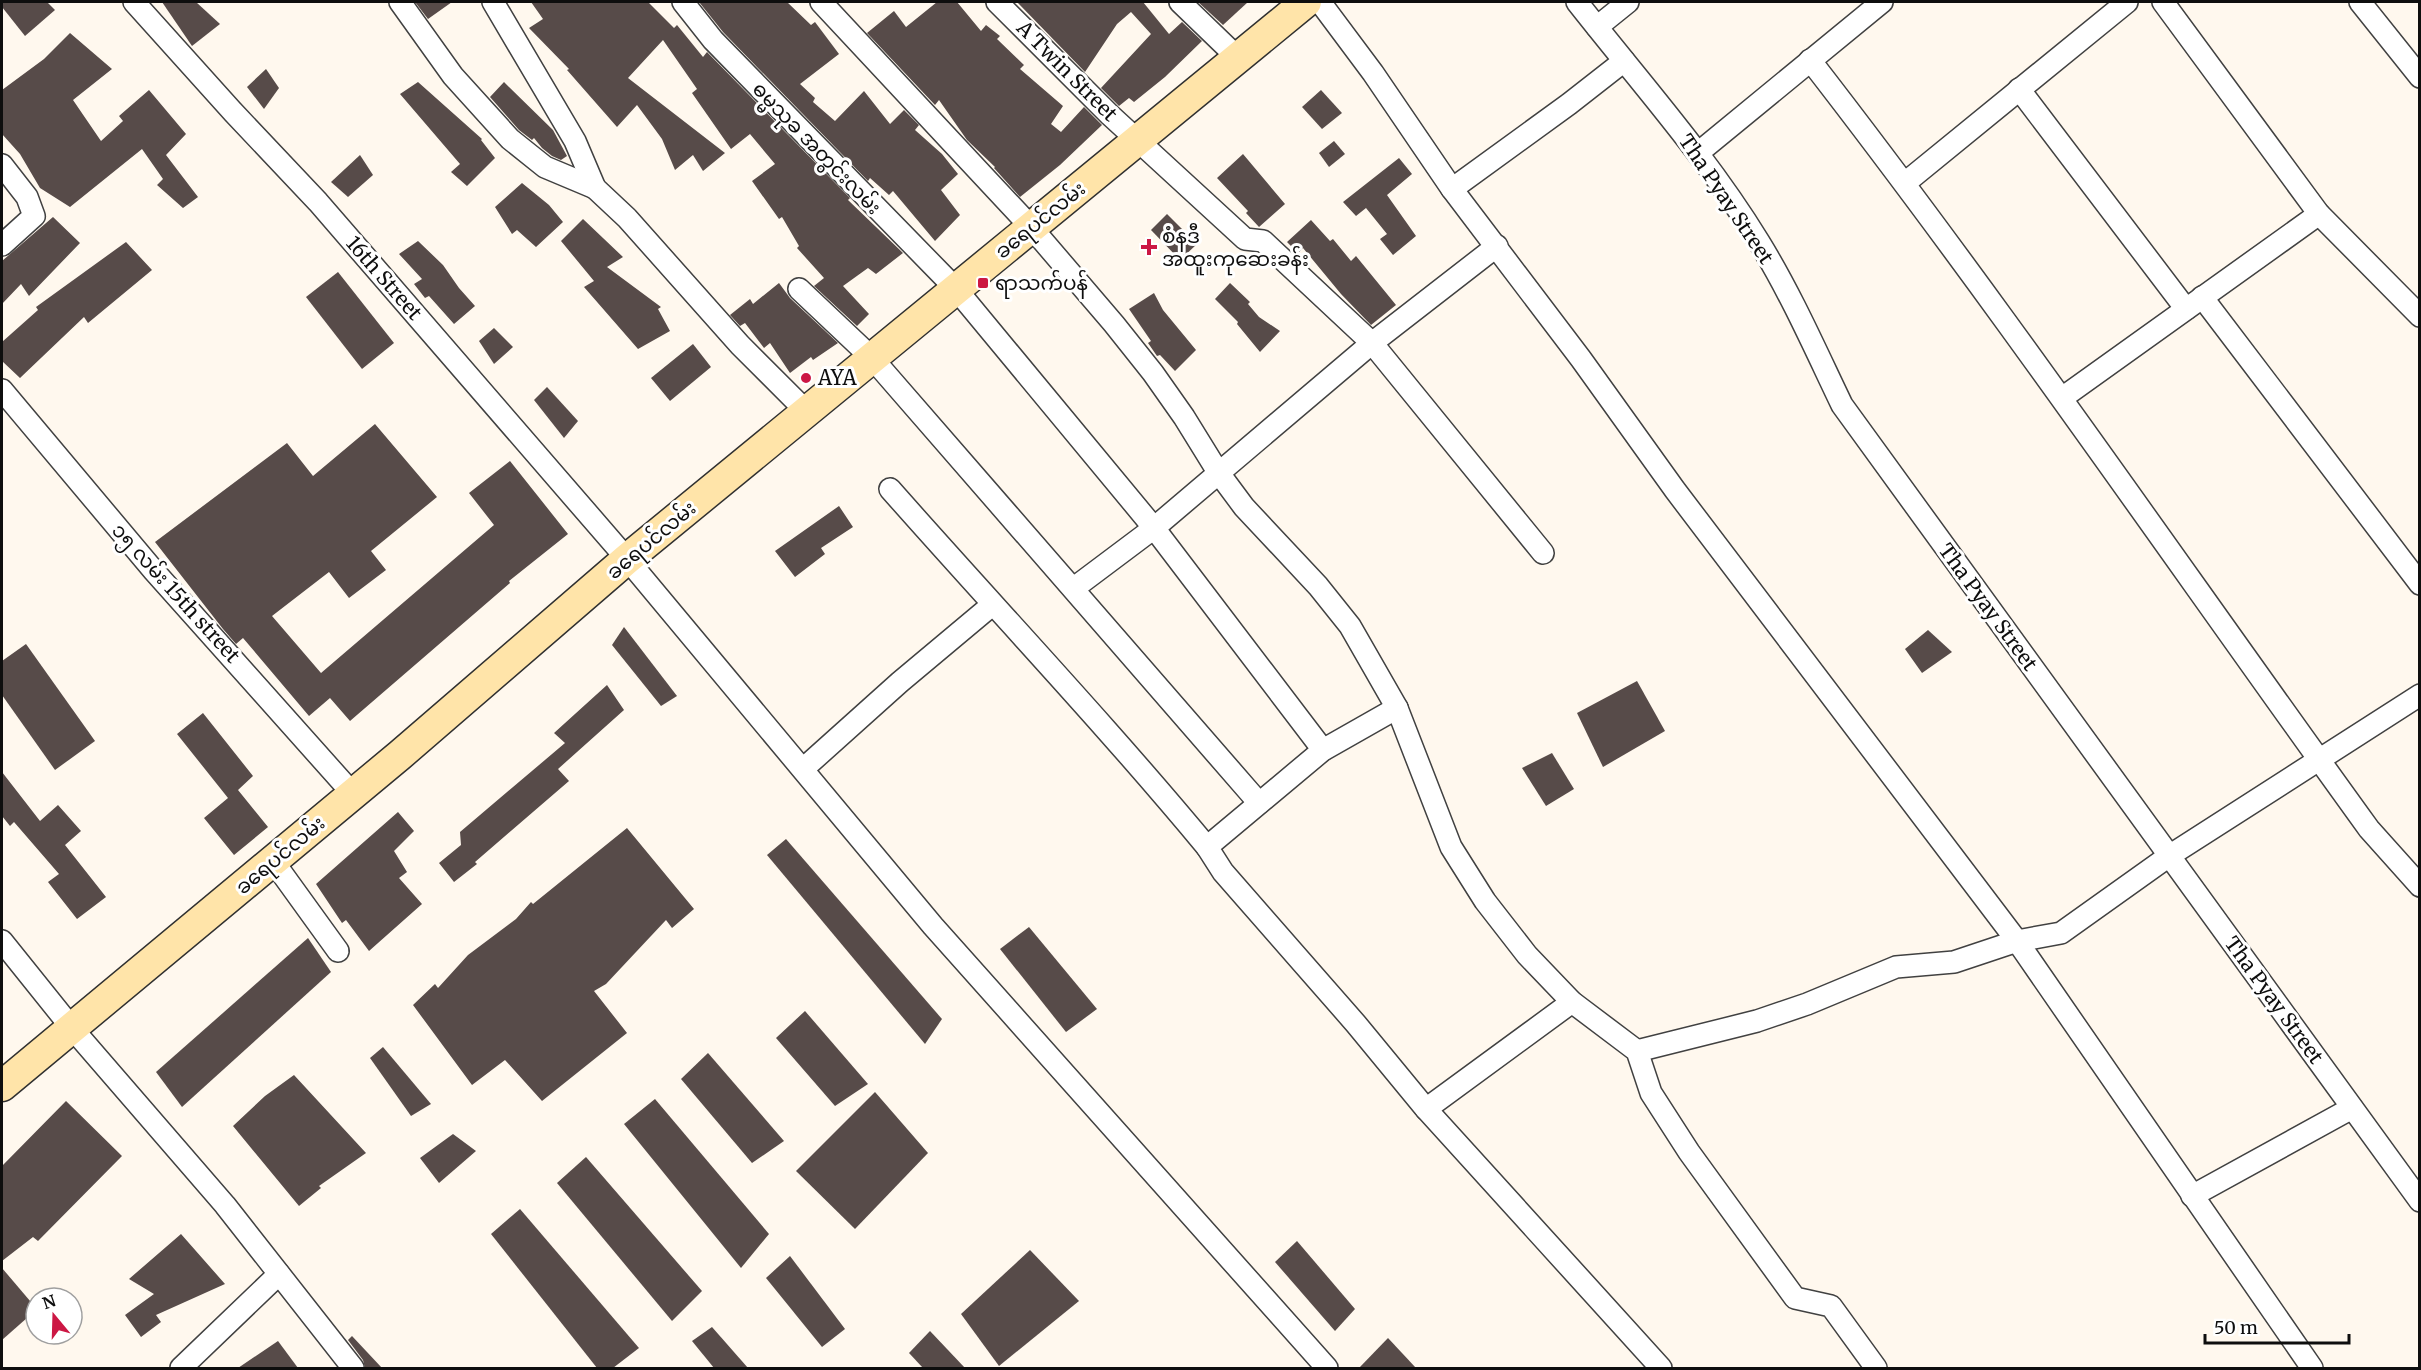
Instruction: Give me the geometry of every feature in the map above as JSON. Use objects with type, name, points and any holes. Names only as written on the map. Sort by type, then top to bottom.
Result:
[{"type":"main road","name":"ခရေပင်လမ်း","points":[[2,1086],[353,794],[627,559],[1306,2]]},
{"type":"street","name":"16th Street","points":[[134,2],[318,202],[627,559],[933,926],[1327,1368]]},
{"type":"street","points":[[400,2],[453,76],[510,139],[545,167],[595,188],[627,218],[740,345],[807,412]]},
{"type":"street","points":[[493,2],[575,141],[595,188]]},
{"type":"street","name":"ဓမ္မသုခ အတွင်းလမ်း","points":[[683,2],[713,40],[956,289],[1154,528],[1323,750]]},
{"type":"street","points":[[821,2],[1031,227],[1153,373],[1218,472],[1245,507],[1310,577],[1350,626],[1397,708],[1451,848],[1485,901],[1527,955],[1572,1002],[1637,1051],[1651,1093],[1689,1152],[1795,1298],[1831,1306],[1876,1368]]},
{"type":"street","name":"A Twin Street","points":[[997,2],[1137,140],[1245,239],[1263,242],[1372,343],[1543,553]]},
{"type":"street","points":[[1180,2],[1238,58]]},
{"type":"street","points":[[1320,2],[1373,73],[1452,189],[1497,246],[1675,490],[2017,941],[2312,1368]]},
{"type":"street","name":"Tha Pyay Street","points":[[1577,2],[1698,153],[1759,243],[1842,405],[2420,1201]]},
{"type":"street","points":[[1597,27],[1628,2]]},
{"type":"street","points":[[1698,153],[1882,2]]},
{"type":"street","points":[[1905,183],[2127,2]]},
{"type":"street","points":[[2163,2],[2319,213],[2420,316]]},
{"type":"street","points":[[2360,2],[2420,77]]},
{"type":"street","points":[[1810,60],[1905,183],[2062,398],[2369,828],[2420,886]]},
{"type":"street","points":[[1452,189],[1624,61]]},
{"type":"street","points":[[2019,89],[2420,584]]},
{"type":"street","points":[[2,165],[27,197],[34,216],[2,245]]},
{"type":"street","points":[[2062,398],[2319,213]]},
{"type":"street","points":[[1074,588],[1154,528],[1372,343],[1497,246]]},
{"type":"street","points":[[799,289],[872,358],[1259,803]]},
{"type":"street","name":"၁၅ လမ်း 15th street","points":[[2,390],[154,571],[353,794]]},
{"type":"street","points":[[890,489],[1142,769],[1207,847],[1224,872],[1426,1108],[1661,1368]]},
{"type":"street","points":[[804,770],[900,682],[992,605]]},
{"type":"street","points":[[1637,1051],[1757,1021],[1807,1004],[1896,967],[1954,962],[2017,941],[2061,933],[2169,856],[2420,694]]},
{"type":"street","points":[[1207,847],[1323,750],[1397,708]]},
{"type":"street","points":[[273,861],[338,951]]},
{"type":"street","points":[[2,941],[71,1027],[225,1205],[352,1368]]},
{"type":"street","points":[[1426,1108],[1572,1002]]},
{"type":"street","points":[[2192,1196],[2352,1108]]},
{"type":"street","points":[[181,1368],[279,1274]]},
{"type":"building","points":[[2,2],[47,2],[55,10],[25,36],[2,7]]},
{"type":"building","points":[[162,2],[196,2],[220,24],[192,46]]},
{"type":"building","points":[[415,2],[452,2],[428,19]]},
{"type":"building","points":[[531,2],[648,2],[674,28],[677,25],[703,57],[707,52],[850,198],[848,200],[903,253],[876,274],[868,268],[843,286],[869,314],[857,326],[814,286],[824,278],[797,248],[799,246],[782,217],[779,219],[752,181],[775,164],[750,134],[731,149],[692,93],[697,89],[663,40],[628,78],[725,153],[703,171],[693,155],[675,170],[662,139],[637,105],[617,127],[567,70],[569,69],[529,28],[543,19]]},
{"type":"building","points":[[699,2],[787,2],[811,25],[815,22],[839,54],[800,84],[815,98],[813,102],[835,121],[864,91],[890,124],[904,110],[919,125],[915,130],[942,154],[958,174],[941,190],[960,215],[935,241],[893,191],[889,195],[870,178],[868,181],[723,32]]},
{"type":"building","points":[[937,2],[957,2],[981,31],[986,25],[1000,36],[997,39],[1024,65],[1020,69],[1063,106],[1051,124],[1061,132],[1084,107],[1102,125],[1060,165],[1020,197],[995,167],[967,140],[939,100],[935,105],[867,33],[894,11],[906,27]]},
{"type":"building","points":[[1017,2],[1143,2],[1169,34],[1182,22],[1202,41],[1165,77],[1134,102],[1129,98],[1119,106],[1101,88],[1151,34],[1131,12],[1117,24],[1085,72]]},
{"type":"building","points":[[1198,2],[1248,2],[1223,25]]},
{"type":"building","points":[[70,33],[112,69],[73,100],[101,141],[123,121],[119,116],[149,90],[186,134],[166,155],[198,197],[183,208],[157,185],[163,179],[142,149],[70,207],[40,188],[20,154],[2,134],[2,90],[44,59]]},
{"type":"building","points":[[266,69],[279,88],[264,109],[247,87]]},
{"type":"building","points":[[418,82],[482,139],[495,158],[467,186],[451,172],[460,164],[400,94]]},
{"type":"building","points":[[504,82],[553,130],[567,156],[561,160],[552,156],[534,138],[532,140],[519,130],[490,97]]},
{"type":"building","points":[[1321,90],[1342,113],[1322,129],[1302,107]]},
{"type":"building","points":[[1334,141],[1345,154],[1329,167],[1319,153]]},
{"type":"building","points":[[1243,154],[1285,204],[1259,227],[1246,213],[1248,211],[1217,178]]},
{"type":"building","points":[[360,155],[373,175],[348,197],[331,182]]},
{"type":"building","points":[[1399,158],[1412,174],[1387,195],[1416,236],[1393,255],[1380,239],[1387,234],[1366,208],[1356,216],[1343,202]]},
{"type":"building","points":[[522,183],[549,205],[563,222],[536,247],[517,230],[512,234],[495,207]]},
{"type":"building","points":[[1167,214],[1197,244],[1180,260],[1151,230]]},
{"type":"building","points":[[53,217],[80,243],[29,296],[21,284],[2,304],[2,261]]},
{"type":"building","points":[[583,219],[623,257],[607,267],[661,307],[658,309],[670,331],[638,349],[584,287],[594,281],[561,241]]},
{"type":"building","points":[[1311,220],[1330,241],[1333,239],[1351,261],[1356,256],[1396,305],[1371,325],[1341,294],[1303,248],[1298,253],[1287,242]]},
{"type":"building","points":[[418,241],[443,265],[475,306],[454,324],[429,296],[425,298],[414,284],[422,279],[399,254]]},
{"type":"building","points":[[126,242],[152,270],[88,323],[84,317],[20,378],[2,361],[2,342],[38,310],[36,307]]},
{"type":"building","points":[[338,272],[394,343],[362,369],[306,297]]},
{"type":"building","points":[[779,283],[790,298],[838,343],[813,360],[811,357],[790,373],[770,343],[764,348],[745,323],[740,326],[730,315],[750,299],[753,304]]},
{"type":"building","points":[[1230,283],[1250,302],[1248,304],[1259,317],[1280,331],[1260,352],[1237,324],[1238,322],[1215,299]]},
{"type":"building","points":[[1154,293],[1163,310],[1196,350],[1175,371],[1160,355],[1157,356],[1148,343],[1151,341],[1129,309]]},
{"type":"building","points":[[494,328],[513,347],[494,364],[479,341]]},
{"type":"building","points":[[693,344],[711,367],[670,401],[651,378]]},
{"type":"building","points":[[547,387],[578,421],[564,438],[534,400]]},
{"type":"building","points":[[375,424],[437,497],[371,551],[386,570],[349,598],[329,572],[272,616],[321,673],[494,525],[469,493],[510,461],[568,534],[509,581],[510,583],[350,721],[330,698],[309,716],[243,638],[236,644],[155,542],[287,443],[313,476]]},
{"type":"building","points":[[839,506],[853,527],[821,548],[825,554],[795,577],[775,551]]},
{"type":"building","points":[[624,627],[677,696],[661,706],[612,645]]},
{"type":"building","points":[[1928,630],[1952,652],[1922,673],[1905,649]]},
{"type":"building","points":[[26,644],[95,741],[55,770],[2,695],[2,661]]},
{"type":"building","points":[[1637,681],[1665,731],[1603,767],[1577,713]]},
{"type":"building","points":[[607,685],[624,710],[558,769],[569,781],[454,882],[439,863],[461,845],[460,832],[565,743],[554,733]]},
{"type":"building","points":[[203,713],[253,776],[238,790],[268,827],[234,855],[204,818],[228,798],[177,734]]},
{"type":"building","points":[[1552,753],[1574,789],[1546,806],[1522,768]]},
{"type":"building","points":[[2,772],[40,821],[58,805],[81,831],[65,845],[106,897],[77,919],[48,882],[59,874],[14,822],[10,826],[2,816]]},
{"type":"building","points":[[398,812],[414,831],[394,851],[407,872],[399,878],[422,904],[369,951],[346,920],[342,923],[316,884]]},
{"type":"building","points":[[627,828],[694,909],[672,928],[666,920],[606,984],[594,991],[627,1033],[542,1101],[505,1060],[472,1085],[413,1005],[435,984],[438,988],[468,955],[516,919],[531,902],[533,904]]},
{"type":"building","points":[[786,839],[942,1019],[925,1044],[767,855]]},
{"type":"building","points":[[1029,927],[1097,1009],[1066,1032],[1000,949]]},
{"type":"building","points":[[308,938],[331,972],[182,1107],[156,1072]]},
{"type":"building","points":[[805,1011],[868,1084],[835,1106],[776,1038]]},
{"type":"building","points":[[383,1047],[431,1104],[411,1116],[370,1058]]},
{"type":"building","points":[[708,1053],[784,1141],[752,1163],[681,1079]]},
{"type":"building","points":[[294,1075],[366,1153],[319,1186],[321,1188],[299,1206],[233,1126],[265,1096]]},
{"type":"building","points":[[875,1092],[928,1153],[855,1229],[796,1171]]},
{"type":"building","points":[[655,1099],[769,1234],[741,1268],[624,1124]]},
{"type":"building","points":[[66,1101],[122,1156],[38,1241],[33,1237],[2,1261],[2,1166]]},
{"type":"building","points":[[453,1134],[476,1151],[439,1183],[420,1158]]},
{"type":"building","points":[[586,1157],[702,1291],[672,1321],[557,1183]]},
{"type":"building","points":[[520,1209],[639,1348],[613,1368],[597,1368],[491,1234]]},
{"type":"building","points":[[181,1234],[225,1284],[156,1315],[161,1322],[141,1337],[125,1315],[154,1294],[129,1279]]},
{"type":"building","points":[[1297,1241],[1355,1309],[1335,1331],[1275,1262]]},
{"type":"building","points":[[1030,1250],[1079,1301],[999,1366],[961,1314]]},
{"type":"building","points":[[790,1256],[845,1329],[822,1347],[766,1278]]},
{"type":"building","points":[[2,1268],[24,1294],[24,1321],[2,1340]]},
{"type":"building","points":[[712,1327],[748,1368],[714,1368],[692,1341]]},
{"type":"building","points":[[930,1331],[965,1368],[923,1368],[909,1353]]},
{"type":"building","points":[[352,1336],[382,1368],[365,1368],[363,1360],[348,1340]]},
{"type":"building","points":[[1388,1338],[1416,1368],[1359,1368]]},
{"type":"building","points":[[278,1341],[298,1368],[238,1368]]},
{"type":"place","name":"စံနဒီ အထူးကုဆေးခန်း","points":[[1149,247]]},
{"type":"place","name":"ရာသက်ပန်","points":[[983,283]]},
{"type":"place","name":"AYA","points":[[806,378]]}]
